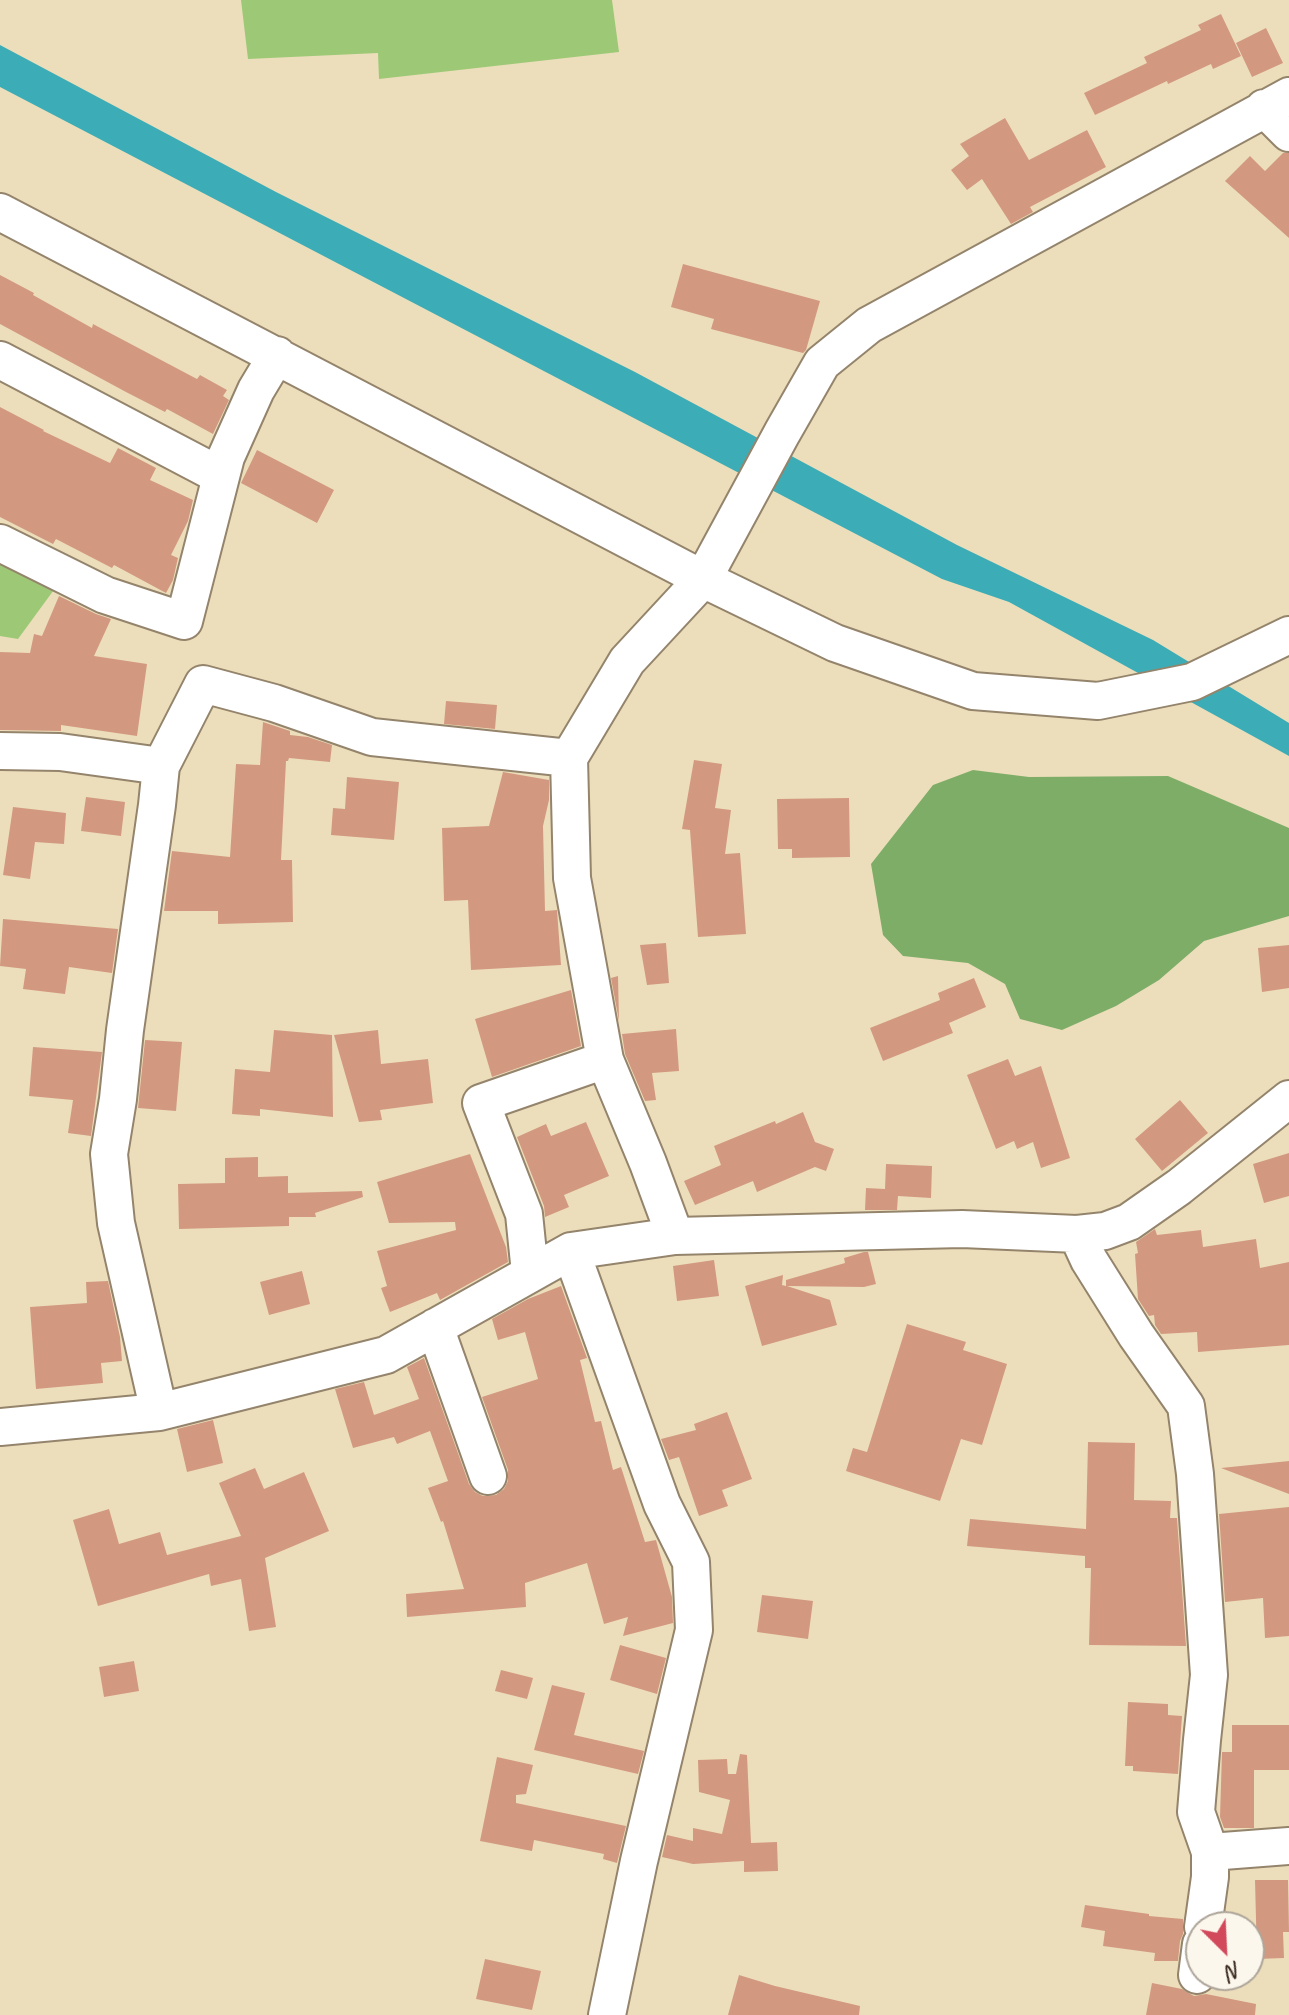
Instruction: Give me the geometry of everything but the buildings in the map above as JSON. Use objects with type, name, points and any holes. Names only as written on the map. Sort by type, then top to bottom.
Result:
[{"type":"street","points":[[675,1236],[605,1060],[572,878],[569,758],[627,661],[703,579],[822,363],[869,325],[1281,112]]},
{"type":"street","points":[[0,212],[703,579],[835,643],[973,691],[1098,701],[1192,682],[1285,638]]},
{"type":"street","points":[[0,543],[105,595],[184,621],[226,457],[256,390],[277,355]]},
{"type":"street","points":[[0,360],[221,476]]},
{"type":"street","points":[[159,1412],[116,1223],[109,1154],[161,766],[203,684],[274,703],[372,737],[569,758]]},
{"type":"street","points":[[0,751],[60,752],[161,766]]},
{"type":"street","points":[[530,1273],[524,1214],[481,1103],[605,1060]]},
{"type":"street","points":[[0,1427],[159,1412],[386,1355],[571,1251],[675,1236],[962,1229],[1077,1234],[1105,1231],[1129,1222],[1179,1187],[1289,1099]]},
{"type":"street","points":[[1077,1234],[1089,1260],[1136,1335],[1186,1406],[1195,1474],[1209,1675],[1196,1812],[1210,1852],[1205,1911]]},
{"type":"street","points":[[571,1251],[662,1504],[691,1562],[694,1630],[639,1861],[607,2015]]},
{"type":"street","points":[[435,1327],[488,1476]]},
{"type":"street","points":[[1210,1852],[1289,1846]]},
{"type":"green space","points":[[241,0],[612,0],[619,52],[379,79],[378,53],[248,59]]},
{"type":"green space","points":[[0,560],[56,587],[18,639],[0,636]]},
{"type":"green space","points":[[973,770],[1029,777],[1168,776],[1289,828],[1289,916],[1204,941],[1159,980],[1116,1006],[1062,1030],[1020,1019],[1005,984],[968,963],[903,956],[883,935],[871,864],[933,785]]},
{"type":"water","points":[[0,45],[276,192],[635,372],[957,545],[1153,640],[1289,723],[1289,756],[1009,602],[942,579],[0,87]]}]
